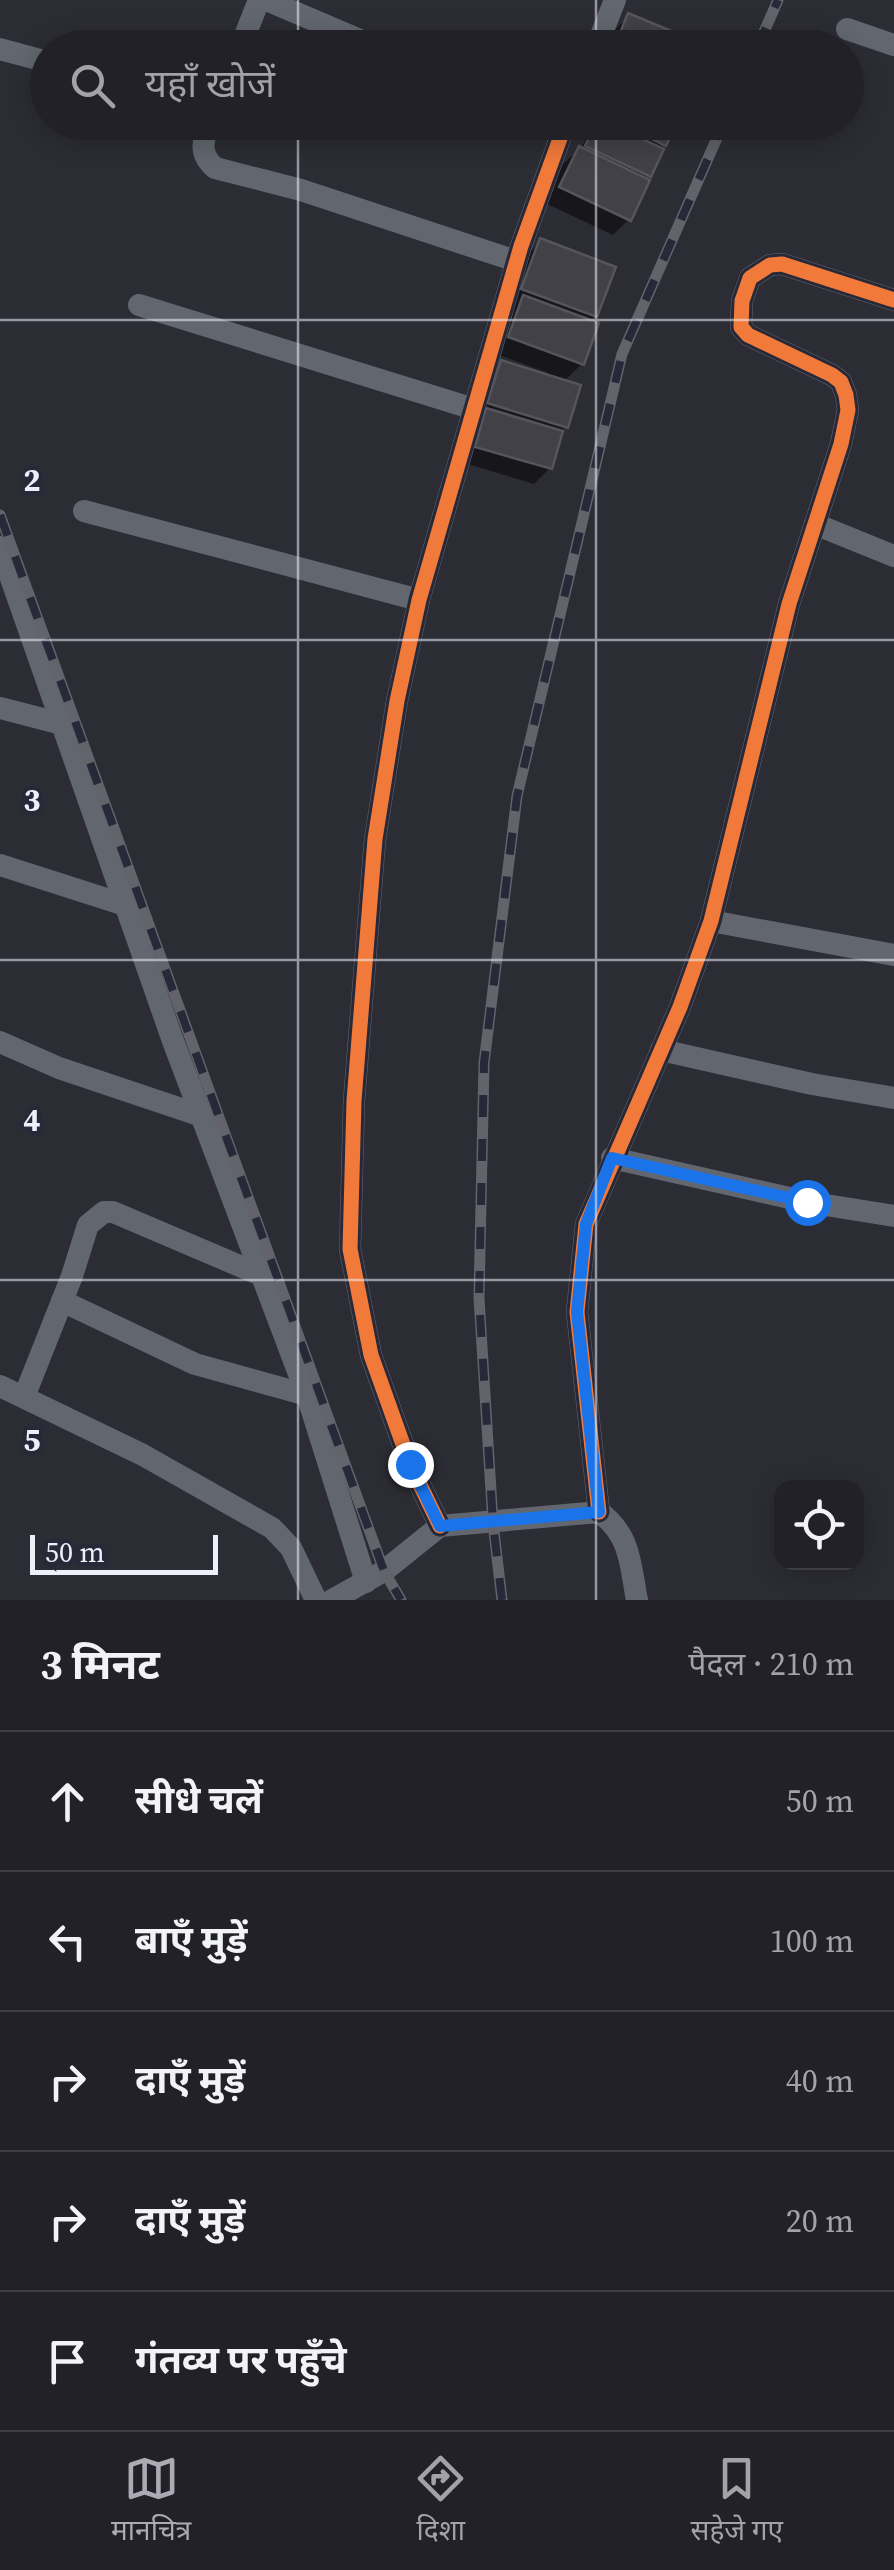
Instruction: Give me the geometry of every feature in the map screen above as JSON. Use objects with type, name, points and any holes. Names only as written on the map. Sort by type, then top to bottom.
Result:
[{"type":"street","points":[[248,30],[262,0],[335,30]]},
{"type":"street","points":[[587,0],[613,4],[603,30]]},
{"type":"street","points":[[847,28],[853,30]]},
{"type":"street","points":[[864,34],[894,45]]},
{"type":"street","points":[[0,49],[30,57]]},
{"type":"street","points":[[205,140],[202,150],[215,168],[300,190],[516,262]]},
{"type":"street","points":[[440,1526],[410,1464],[371,1355],[350,1249],[354,1101],[376,840],[397,701],[420,600],[516,262],[560,140]]},
{"type":"street","points":[[637,1600],[620,1530],[599,1512],[577,1312],[586,1224],[711,921],[788,604],[842,444],[848,410],[841,382],[748,336],[741,327],[740,314],[750,278],[758,270],[782,264],[894,300]]},
{"type":"street","points":[[139,306],[474,409]]},
{"type":"street","points":[[84,510],[420,600]]},
{"type":"street","points":[[815,524],[894,556]]},
{"type":"street","points":[[0,547],[202,1116],[307,1395],[366,1582]]},
{"type":"street","points":[[0,708],[62,724]]},
{"type":"street","points":[[0,864],[126,905]]},
{"type":"street","points":[[711,921],[894,954]]},
{"type":"street","points":[[0,1042],[60,1068],[202,1116]]},
{"type":"street","points":[[661,1050],[894,1098]]},
{"type":"street","points":[[612,1158],[807,1202],[894,1216]]},
{"type":"street","points":[[24,1397],[88,1225],[104,1212],[113,1212],[262,1274]]},
{"type":"street","points":[[62,1301],[196,1364],[307,1395]]},
{"type":"street","points":[[0,1386],[143,1455],[272,1528],[291,1548],[316,1600]]},
{"type":"street","points":[[332,1600],[366,1582],[440,1526],[599,1512]]},
{"type":"building","points":[[628,13],[669,30],[621,30]]},
{"type":"building","points":[[588,140],[645,140],[664,149],[651,177],[585,146]]},
{"type":"building","points":[[579,146],[650,180],[631,221],[559,187]]},
{"type":"building","points":[[540,238],[616,267],[597,317],[521,289]]},
{"type":"building","points":[[523,295],[599,323],[584,365],[508,337]]},
{"type":"building","points":[[501,360],[581,385],[568,428],[487,403]]},
{"type":"building","points":[[486,408],[563,431],[552,469],[475,447]]},
{"type":"railway","points":[[765,30],[778,0]]},
{"type":"railway","points":[[502,1600],[493,1523],[479,1298],[484,1063],[517,796],[622,354],[716,140]]},
{"type":"railway","points":[[0,515],[384,1571],[401,1600]]},
{"type":"cycle path","points":[[440,1526],[410,1464],[371,1355],[350,1249],[354,1101],[375,839],[397,701],[419,600],[521,246],[559,140]]},
{"type":"cycle path","points":[[599,1512],[577,1312],[586,1224],[680,1007],[711,921],[789,604],[841,444],[848,410],[841,382],[832,375],[748,335],[741,327],[742,301],[750,278],[770,265],[782,264],[894,300]]},
{"type":"route","points":[[410,1464],[440,1526],[599,1512],[577,1312],[578,1281],[586,1224],[612,1158],[807,1202]]}]
